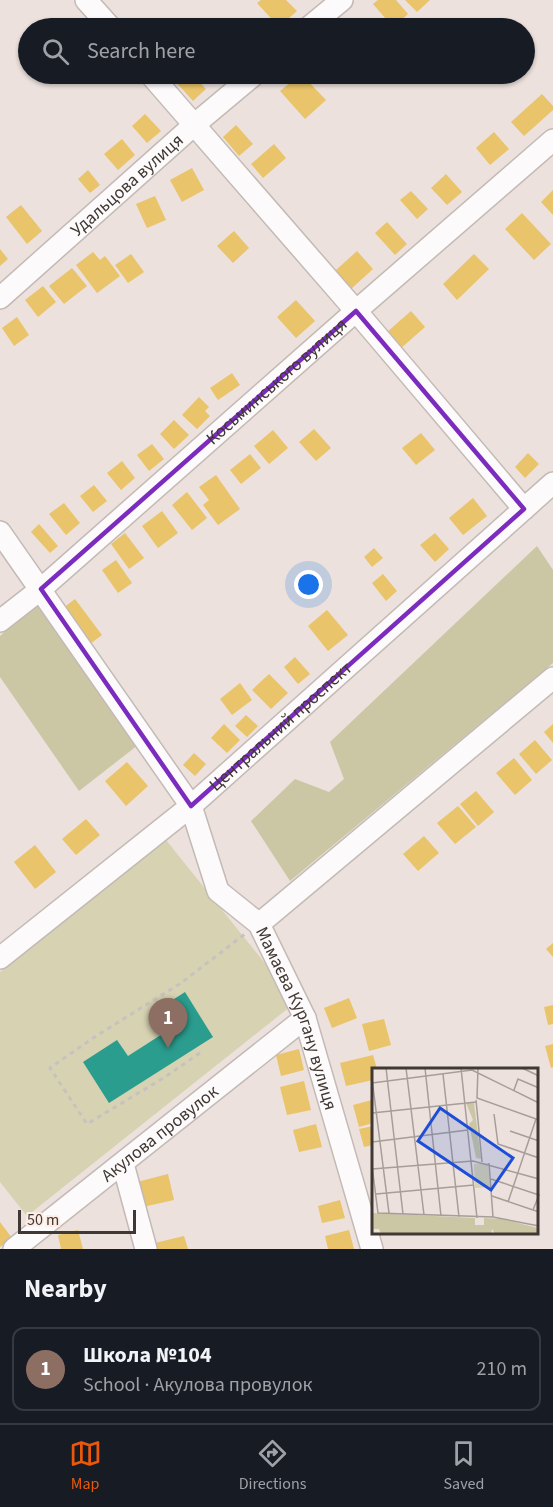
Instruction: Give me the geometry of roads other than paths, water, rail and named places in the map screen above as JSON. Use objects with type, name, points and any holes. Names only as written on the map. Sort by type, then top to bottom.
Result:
[{"type":"street","points":[[86,0],[102,18]]},
{"type":"street","points":[[320,18],[342,0]]},
{"type":"street","points":[[159,84],[524,509]]},
{"type":"street","name":"Удальцова вулиця","points":[[0,298],[243,84]]},
{"type":"street","name":"Косьминського вулиця","points":[[0,621],[40,589],[553,140]]},
{"type":"street","name":"Центральний проспект","points":[[0,958],[190,806],[553,483]]},
{"type":"street","name":"Мамаєва Кургану вулиця","points":[[0,532],[190,806],[218,891],[259,924],[304,1018],[372,1249]]},
{"type":"street","points":[[259,924],[553,678]]},
{"type":"street","name":"Акулова провулок","points":[[14,1249],[304,1018]]},
{"type":"street","points":[[123,1164],[146,1249]]},
{"type":"place","name":"Школа №104","points":[[168,1048]]}]
